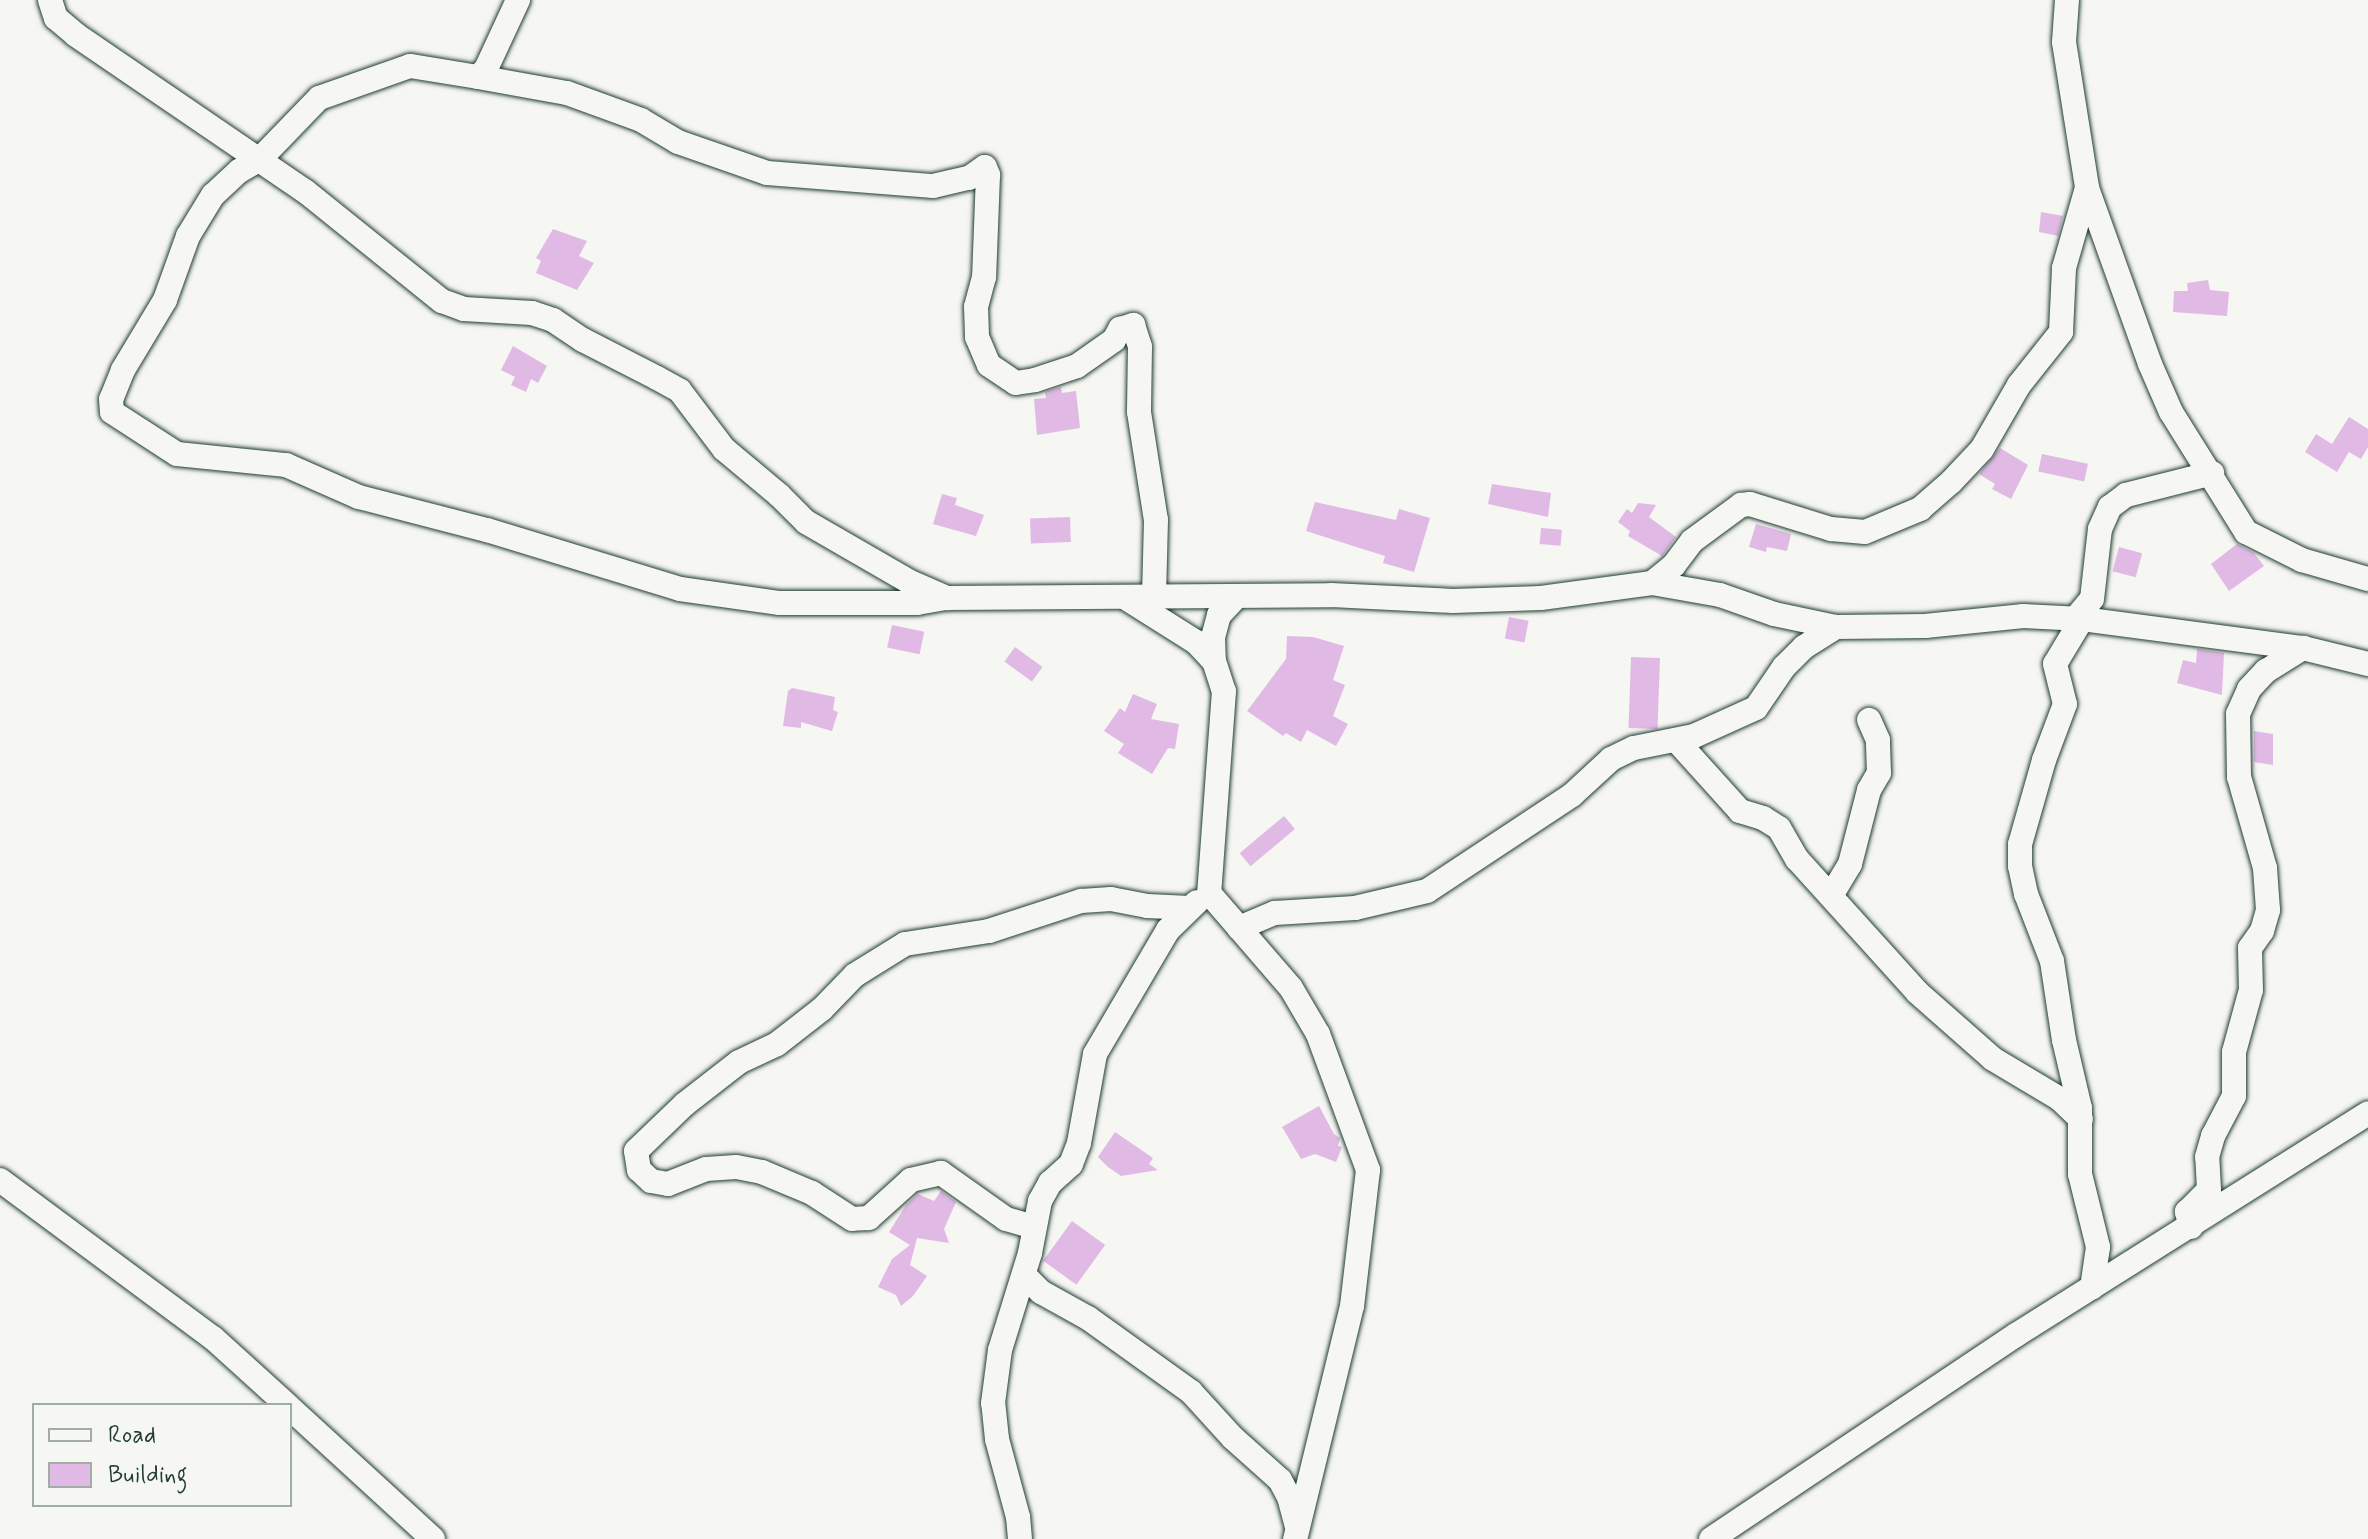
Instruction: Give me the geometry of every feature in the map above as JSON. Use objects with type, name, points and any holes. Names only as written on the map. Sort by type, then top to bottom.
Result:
[{"type":"street","points":[[50,0],[56,18],[76,35],[260,159],[442,301],[464,309],[532,313],[553,320],[583,340],[680,391],[724,449],[806,522],[908,581],[947,598]]},
{"type":"street","points":[[478,77],[486,69],[518,0]]},
{"type":"street","points":[[2067,0],[2064,42],[2087,188],[2150,364],[2171,412],[2212,473],[2235,519],[2246,532],[2302,560],[2368,579]]},
{"type":"street","points":[[1154,597],[1156,520],[1139,412],[1140,347],[1133,325],[1120,329],[1114,340],[1077,366],[1035,380],[1016,383],[989,365],[977,337],[976,307],[984,277],[988,175],[985,167],[969,178],[933,186],[767,173],[678,142],[641,120],[567,93],[410,66],[319,98],[260,159],[239,171],[202,210],[188,236],[171,288],[123,370],[111,399],[112,412],[155,443],[177,454],[286,465],[359,497],[487,530],[680,589],[780,603],[917,603],[947,598],[1236,597],[1331,595],[1453,601],[1541,598],[1652,583],[1677,575],[1720,595],[1774,614],[1836,627],[1925,626],[2083,613],[2108,621],[2303,648],[2368,664]]},
{"type":"street","points":[[1677,575],[1692,541],[1741,505],[1750,504],[1831,529],[1865,532],[1920,509],[1951,482],[1982,449],[2019,385],[2061,332],[2064,268],[2087,188]]},
{"type":"street","points":[[2092,1288],[2098,1247],[2080,1174],[2081,1119],[2052,961],[2026,894],[2020,866],[2020,844],[2044,760],[2065,704],[2055,664],[2083,613],[2100,529],[2110,507],[2126,495],[2212,473]]},
{"type":"street","points":[[1124,597],[1196,642],[1214,661]]},
{"type":"street","points":[[1236,597],[1219,615],[1213,637],[1214,661],[1224,691],[1209,893],[1291,988],[1318,1034],[1368,1170],[1352,1306],[1296,1534]]},
{"type":"street","points":[[1239,928],[1275,913],[1355,908],[1427,891],[1572,795],[1611,759],[1634,748],[1676,740],[1756,708],[1784,667],[1804,647],[1836,627]]},
{"type":"street","points":[[2191,1227],[2187,1212],[2209,1190],[2207,1157],[2213,1136],[2234,1096],[2234,1052],[2251,990],[2250,948],[2262,931],[2268,910],[2265,868],[2239,777],[2238,714],[2249,689],[2266,671],[2303,648]]},
{"type":"street","points":[[1832,894],[1850,864],[1869,790],[1879,773],[1878,740],[1869,720]]},
{"type":"street","points":[[1676,740],[1740,811],[1763,818],[1779,828],[1797,859],[1832,894],[1917,992],[1949,1022],[1993,1059],[2060,1099],[2081,1119]]},
{"type":"street","points":[[1020,1539],[1018,1517],[997,1439],[993,1403],[1000,1350],[1024,1275],[1040,1201],[1050,1183],[1071,1164],[1079,1143],[1095,1054],[1168,930],[1209,893]]},
{"type":"street","points":[[1034,1227],[1006,1219],[941,1173],[911,1180],[869,1218],[852,1219],[812,1193],[762,1172],[736,1167],[706,1169],[668,1184],[651,1181],[639,1170],[636,1151],[685,1104],[739,1062],[777,1044],[822,1009],[855,975],[905,944],[989,931],[1081,901],[1111,899],[1147,906],[1190,908]]},
{"type":"street","points":[[1711,1539],[2092,1288],[2368,1113]]},
{"type":"street","points":[[0,1180],[213,1338],[285,1403]]},
{"type":"street","points":[[2098,1247],[2108,1257],[2128,1266]]},
{"type":"street","points":[[1024,1275],[1041,1292],[1123,1342],[1191,1392],[1233,1438],[1280,1480],[1289,1497],[1296,1534]]},
{"type":"street","points":[[292,1410],[433,1539]]},
{"type":"building","points":[[2041,212],[2063,216],[2058,236],[2039,232]]},
{"type":"building","points":[[553,229],[587,241],[579,256],[594,263],[577,290],[536,273],[541,261],[536,258]]},
{"type":"building","points":[[2208,280],[2210,290],[2229,292],[2227,316],[2173,312],[2174,291],[2188,291],[2187,283]]},
{"type":"building","points":[[513,346],[547,366],[538,383],[531,379],[526,392],[511,385],[515,377],[501,370]]},
{"type":"building","points":[[1061,387],[1062,393],[1076,391],[1080,428],[1037,435],[1034,399],[1046,398],[1045,392]]},
{"type":"building","points":[[2349,417],[2368,429],[2368,447],[2361,459],[2349,452],[2337,472],[2305,452],[2316,434],[2332,444]]},
{"type":"building","points":[[2000,448],[2028,465],[2011,499],[1992,489],[1995,484],[1979,474]]},
{"type":"building","points":[[2042,454],[2088,464],[2084,481],[2038,472]]},
{"type":"building","points":[[1492,484],[1551,493],[1548,517],[1488,504]]},
{"type":"building","points":[[942,494],[957,498],[955,505],[984,515],[976,536],[933,524]]},
{"type":"building","points":[[1315,502],[1396,520],[1399,509],[1430,518],[1414,572],[1383,563],[1385,556],[1306,531]]},
{"type":"building","points":[[1638,503],[1656,505],[1649,517],[1676,537],[1662,556],[1628,536],[1630,531],[1618,522],[1627,509],[1632,513]]},
{"type":"building","points":[[1070,517],[1071,542],[1031,543],[1030,518]]},
{"type":"building","points":[[1756,524],[1791,534],[1787,551],[1767,547],[1766,552],[1749,547]]},
{"type":"building","points":[[1541,528],[1562,530],[1561,546],[1540,544]]},
{"type":"building","points":[[2237,544],[2254,553],[2264,566],[2229,591],[2211,564]]},
{"type":"building","points":[[2119,547],[2142,553],[2136,577],[2113,571]]},
{"type":"building","points":[[1509,617],[1529,621],[1524,642],[1505,639]]},
{"type":"building","points":[[892,625],[924,632],[919,654],[887,647]]},
{"type":"building","points":[[1287,636],[1313,637],[1344,646],[1333,680],[1345,685],[1333,716],[1348,724],[1336,746],[1307,730],[1301,742],[1286,733],[1283,736],[1247,711],[1286,659]]},
{"type":"building","points":[[1015,647],[1043,667],[1032,682],[1004,662]]},
{"type":"building","points":[[2197,649],[2224,653],[2222,695],[2177,683],[2183,660],[2196,663]]},
{"type":"building","points":[[1631,657],[1660,658],[1658,729],[1629,728]]},
{"type":"building","points":[[792,688],[835,697],[833,710],[838,712],[832,731],[801,722],[801,728],[783,726],[788,691]]},
{"type":"building","points":[[1133,694],[1157,704],[1151,719],[1179,724],[1175,749],[1168,748],[1152,774],[1118,753],[1124,744],[1104,731],[1120,708],[1125,712]]},
{"type":"building","points":[[2254,731],[2273,734],[2273,765],[2254,762]]},
{"type":"building","points":[[1284,816],[1295,829],[1250,866],[1240,853]]},
{"type":"building","points":[[1319,1106],[1334,1134],[1340,1138],[1338,1146],[1342,1147],[1336,1162],[1315,1154],[1301,1159],[1282,1127]]},
{"type":"building","points":[[1115,1132],[1153,1158],[1149,1164],[1158,1170],[1121,1176],[1108,1167],[1098,1157]]},
{"type":"building","points":[[941,1191],[956,1202],[944,1229],[949,1243],[917,1238],[910,1265],[927,1276],[913,1296],[901,1306],[896,1295],[878,1287],[892,1259],[910,1245],[889,1232],[906,1205],[918,1194],[934,1201]]},
{"type":"building","points":[[1072,1221],[1105,1245],[1076,1285],[1043,1261]]}]
